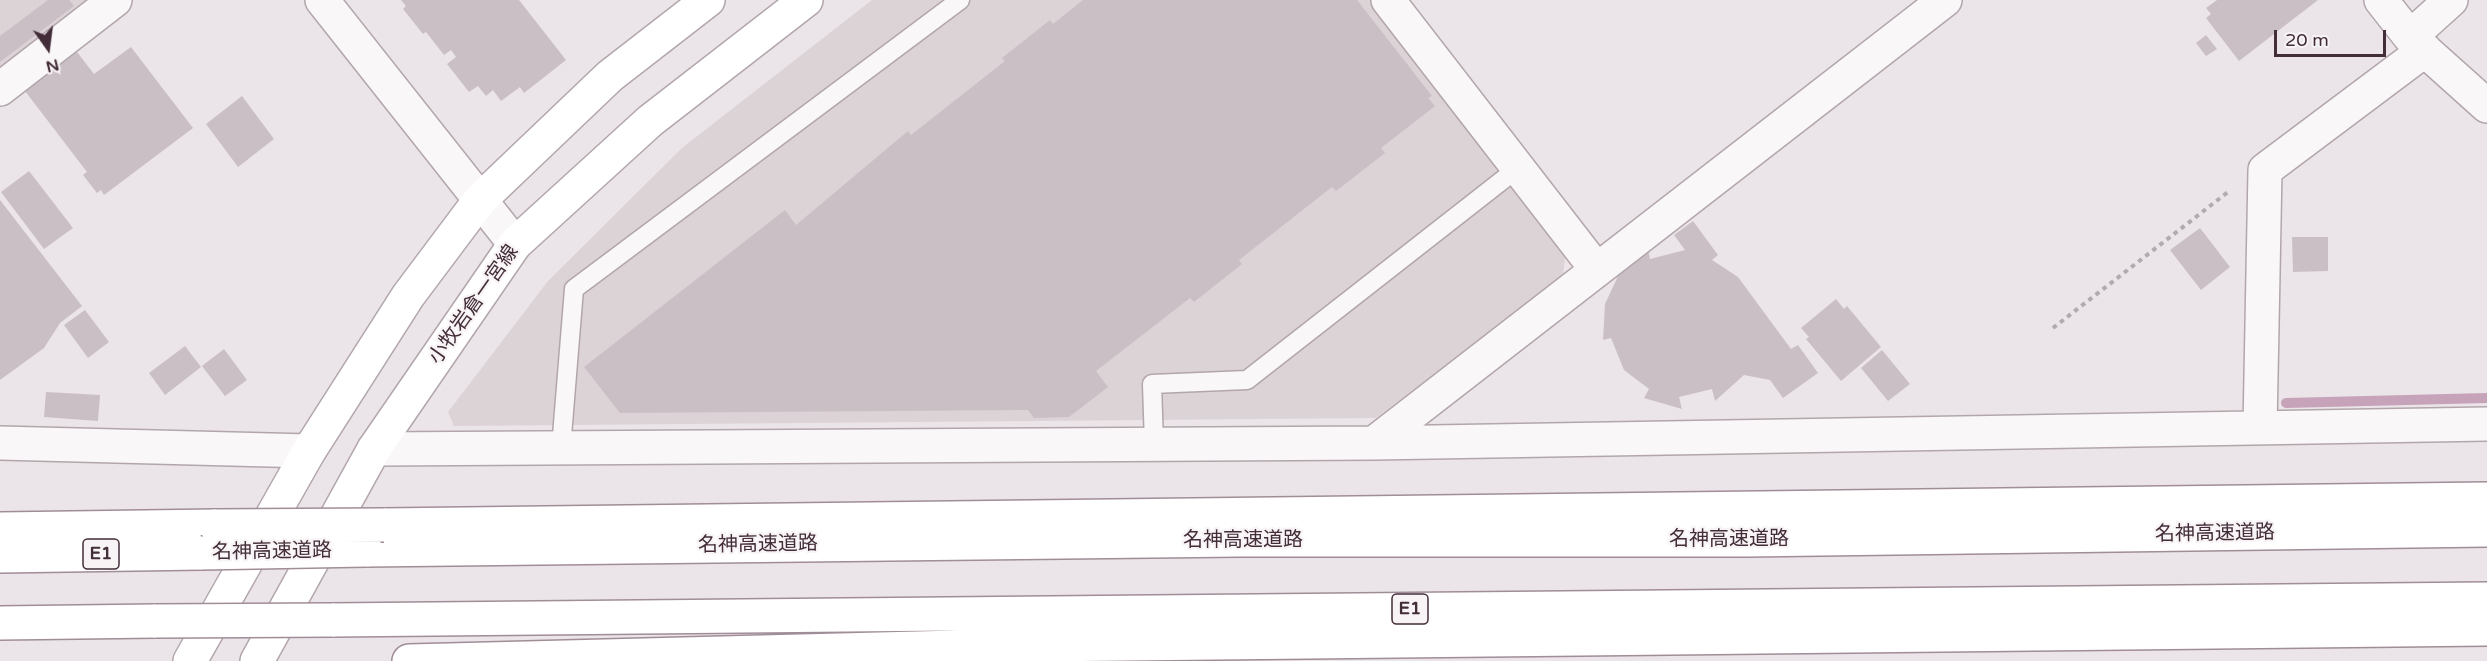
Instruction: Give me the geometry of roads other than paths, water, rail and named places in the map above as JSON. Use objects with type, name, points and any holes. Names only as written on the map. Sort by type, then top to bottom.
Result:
[{"type":"main road","points":[[190,661],[309,451],[408,296],[480,200],[610,76],[708,0]]},
{"type":"main road","name":"小牧岩倉一宮線","points":[[257,661],[374,449],[514,244],[650,121],[806,0]]},
{"type":"main road","points":[[0,529],[209,540],[375,538],[2487,499]]},
{"type":"main road","name":"名神高速道路","points":[[375,538],[1747,540],[2487,530]]},
{"type":"main road","name":"名神高速道路","points":[[0,556],[209,540]]},
{"type":"main road","name":"E1","points":[[0,623],[2487,599]]},
{"type":"main road","points":[[409,661],[1036,645],[2487,629]]},
{"type":"street","points":[[0,89],[115,0]]},
{"type":"street","points":[[322,0],[514,244]]},
{"type":"street","points":[[1389,0],[1597,270]]},
{"type":"street","points":[[1374,443],[1945,0]]},
{"type":"street","points":[[2381,0],[2417,43],[2487,106]]},
{"type":"street","points":[[2260,428],[2265,170],[2417,43],[2451,0]]},
{"type":"street","points":[[374,449],[1374,443],[2487,424]]},
{"type":"street","points":[[0,443],[309,451]]},
{"type":"lane","points":[[561,448],[574,289],[960,0]]},
{"type":"lane","points":[[1154,444],[1152,384],[1247,380],[1518,168]]},
{"type":"waterway","points":[[2286,403],[2487,398]]}]
